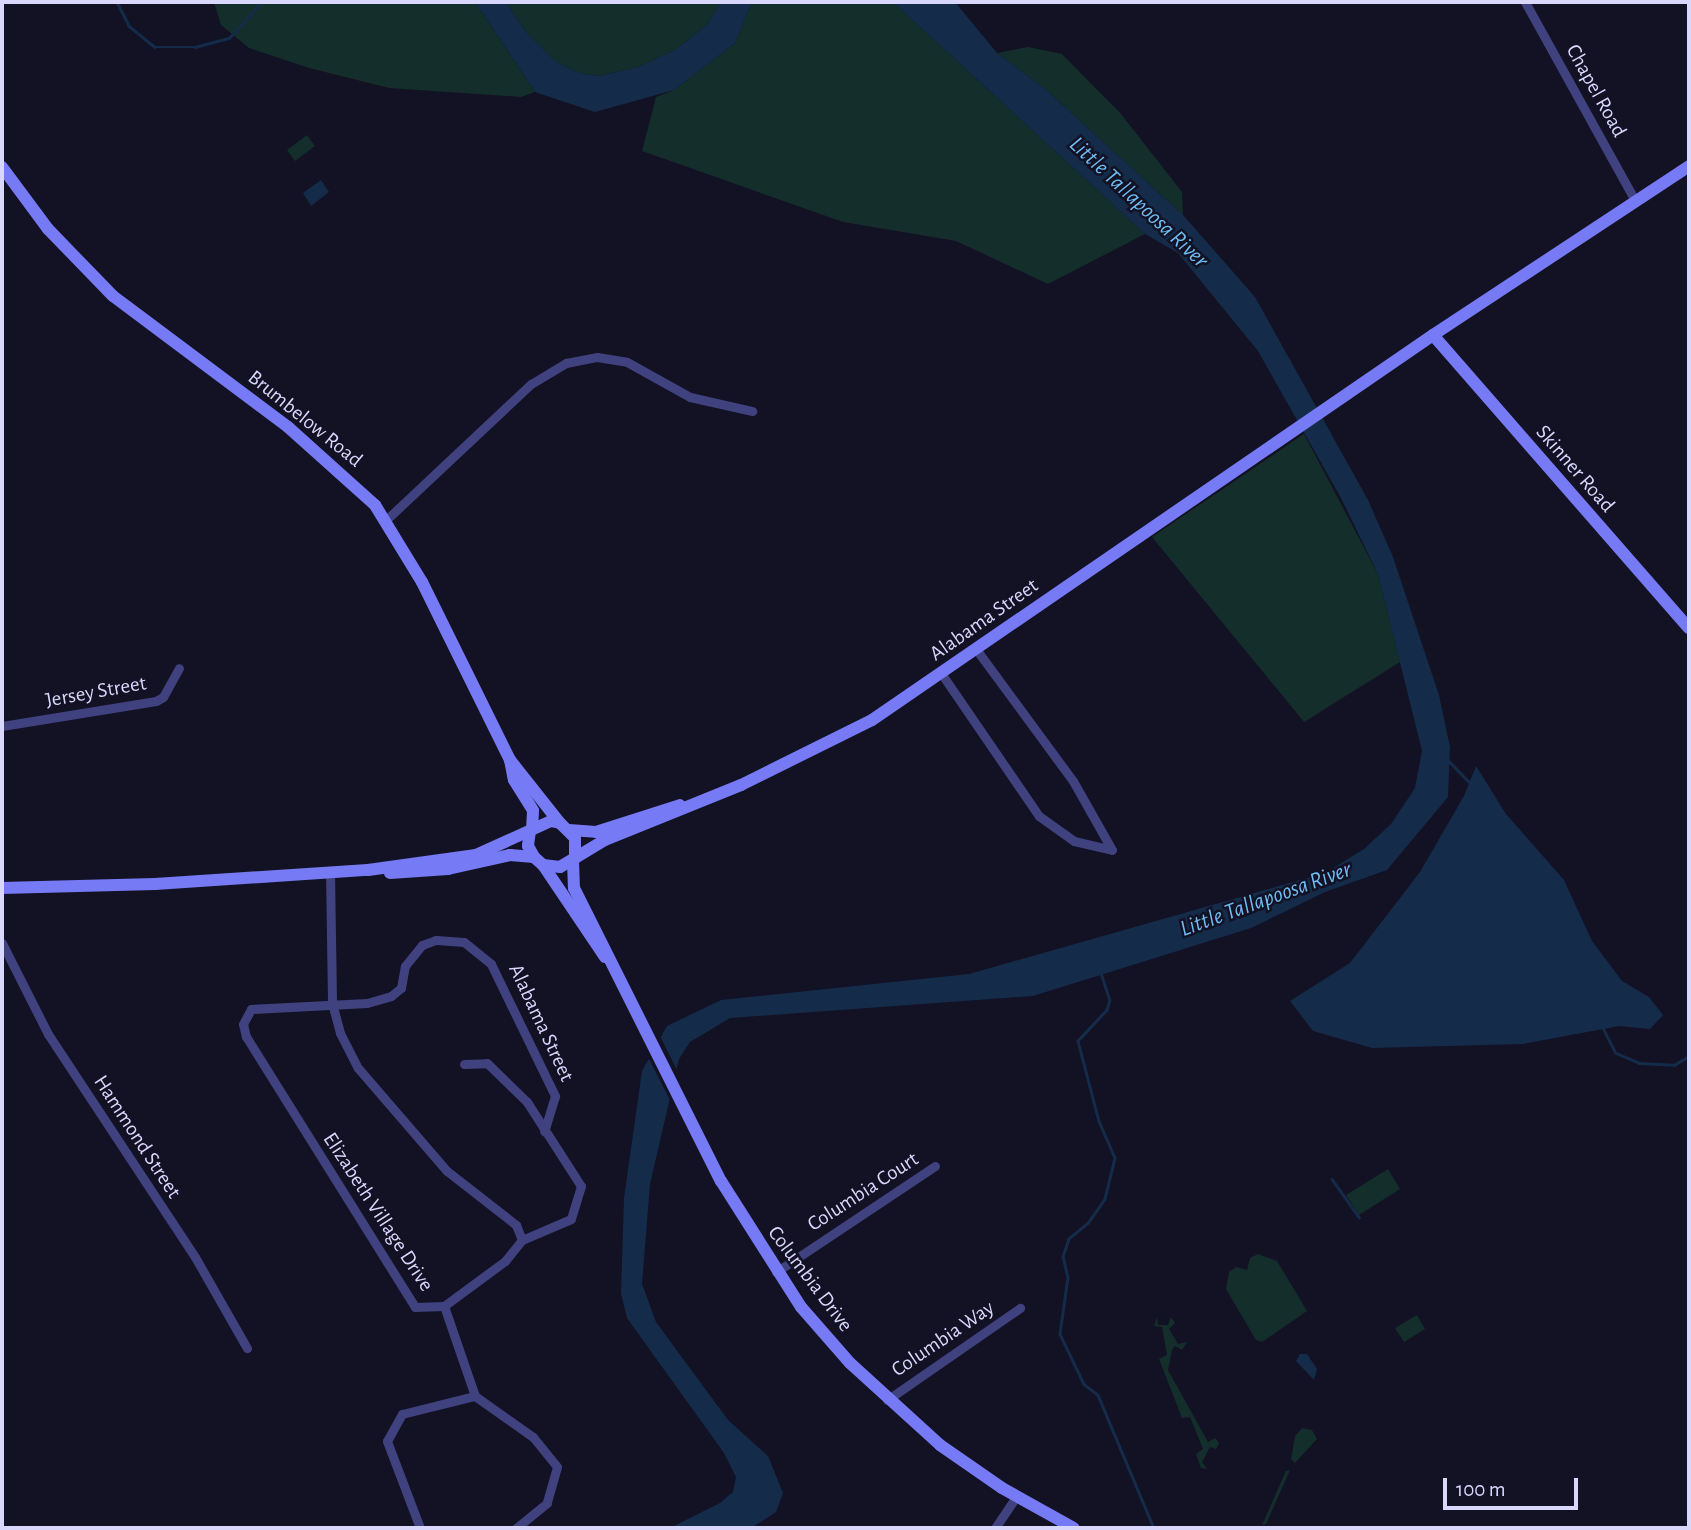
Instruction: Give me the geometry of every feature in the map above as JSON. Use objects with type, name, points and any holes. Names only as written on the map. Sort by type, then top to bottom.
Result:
[{"type":"main road","name":"Alabama Street","points":[[574,859],[605,840],[812,752],[873,720],[1433,335],[1634,199],[1689,166]]},
{"type":"main road","name":"Brumbelow Road","points":[[2,167],[48,229],[113,296],[288,427],[358,486],[386,520],[510,760],[565,827]]},
{"type":"main road","name":"Skinner Road","points":[[1433,335],[1689,628]]},
{"type":"main road","name":"Brumbelow Road","points":[[510,760],[514,780],[533,811],[531,830]]},
{"type":"main road","name":"Alabama Street","points":[[565,827],[596,832],[656,810],[697,801]]},
{"type":"main road","points":[[2,888],[155,884],[368,870],[476,855],[551,821],[565,827],[577,844],[574,859],[560,867],[510,855],[417,872],[368,870]]},
{"type":"main road","points":[[531,830],[528,846],[539,861]]},
{"type":"main road","name":"Columbia Drive","points":[[574,859],[574,888],[738,1212],[776,1272],[850,1363],[887,1400],[940,1445],[1016,1497],[1074,1528]]},
{"type":"main road","name":"Columbia Drive","points":[[539,861],[614,968]]},
{"type":"street","name":"Chapel Road","points":[[1525,2],[1634,199]]},
{"type":"street","points":[[386,520],[531,384],[566,363],[597,357],[627,362],[690,397],[752,411]]},
{"type":"street","points":[[941,673],[1039,816],[1074,841],[1112,850],[1073,781],[976,649]]},
{"type":"street","name":"Jersey Street","points":[[2,726],[156,701],[163,697],[179,668]]},
{"type":"street","points":[[330,872],[332,1003],[340,1033],[358,1068],[447,1171],[516,1225],[522,1240],[571,1219],[578,1202],[580,1186],[527,1102],[487,1063],[464,1064]]},
{"type":"street","name":"Alabama Street","points":[[332,1003],[367,1003],[391,996],[401,988],[405,966],[422,945],[451,940],[476,947],[491,964],[555,1096],[544,1130]]},
{"type":"street","name":"Hammond Street","points":[[2,943],[48,1034],[195,1257],[247,1348]]},
{"type":"street","name":"Elizabeth Village Drive","points":[[332,1003],[251,1009],[243,1024],[246,1037],[415,1307],[444,1306],[505,1261],[522,1240]]},
{"type":"street","name":"Columbia Court","points":[[776,1272],[935,1166]]},
{"type":"street","points":[[444,1306],[475,1396],[533,1437],[557,1467],[547,1503],[516,1528]]},
{"type":"street","name":"Columbia Way","points":[[887,1400],[1020,1308]]},
{"type":"street","points":[[420,1528],[387,1441],[402,1414],[475,1396]]},
{"type":"street","points":[[995,1528],[1016,1497]]},
{"type":"green space","points":[[214,2],[475,2],[535,92],[521,97],[389,88],[309,68],[249,48],[221,25]]},
{"type":"green space","points":[[506,2],[721,2],[707,25],[675,50],[638,67],[599,76],[579,73],[555,61],[526,32]]},
{"type":"green space","points":[[752,2],[893,2],[1145,234],[1048,284],[956,241],[843,222],[642,151],[656,97],[674,90],[735,43]]},
{"type":"green space","points":[[1028,47],[1062,54],[1121,114],[1182,192],[1183,215],[1044,88],[997,53]]},
{"type":"green space","points":[[307,135],[315,146],[295,161],[287,150]]},
{"type":"green space","points":[[1304,434],[1378,574],[1400,662],[1304,722],[1152,537]]},
{"type":"green space","points":[[1388,1169],[1400,1189],[1359,1215],[1346,1195]]},
{"type":"green space","points":[[1258,1254],[1277,1261],[1307,1311],[1262,1342],[1256,1340],[1226,1289],[1229,1272],[1236,1267],[1247,1270],[1250,1258]]},
{"type":"green space","points":[[1417,1315],[1425,1329],[1404,1342],[1395,1328]]},
{"type":"green space","points":[[1157,1317],[1158,1325],[1168,1325],[1171,1317],[1175,1323],[1169,1329],[1178,1344],[1187,1342],[1182,1350],[1175,1346],[1172,1350],[1168,1370],[1208,1442],[1215,1438],[1219,1443],[1216,1449],[1210,1447],[1202,1462],[1207,1469],[1201,1468],[1196,1454],[1203,1449],[1190,1417],[1182,1418],[1159,1359],[1167,1355],[1162,1327],[1154,1326]]},
{"type":"green space","points":[[1302,1428],[1312,1430],[1317,1439],[1295,1463],[1291,1459],[1295,1436]]},
{"type":"green space","points":[[1290,1470],[1266,1524],[1262,1525],[1286,1471]]},
{"type":"water","points":[[475,2],[506,2],[526,32],[555,61],[579,73],[599,76],[638,67],[675,50],[707,25],[721,2],[752,2],[735,43],[674,90],[595,112],[535,92]]},
{"type":"water","name":"Little Tallapoosa River","points":[[893,2],[955,2],[997,53],[1044,88],[1183,215],[1255,297],[1368,500],[1393,557],[1439,695],[1450,747],[1448,797],[1387,870],[1325,892],[1251,928],[1033,996],[730,1018],[690,1042],[679,1059],[650,1184],[642,1284],[656,1322],[728,1420],[768,1456],[783,1493],[776,1512],[751,1528],[670,1528],[720,1503],[733,1492],[736,1477],[724,1453],[627,1318],[621,1293],[624,1198],[642,1071],[667,1026],[721,1000],[969,974],[1325,873],[1364,849],[1391,824],[1415,788],[1422,751],[1378,574],[1341,498],[1258,351],[1178,253],[1145,234]]},
{"type":"water","points":[[321,180],[329,192],[311,206],[303,193]]},
{"type":"water","points":[[1476,766],[1506,814],[1564,880],[1592,941],[1622,981],[1649,997],[1663,1015],[1650,1029],[1619,1026],[1523,1044],[1372,1048],[1313,1031],[1290,1001],[1350,963],[1420,872],[1464,796]]},
{"type":"water","points":[[1300,1354],[1307,1354],[1317,1369],[1314,1380],[1296,1361]]},
{"type":"pier","points":[[659,1034],[679,1074],[672,1104],[647,1055]]},
{"type":"waterway","points":[[117,2],[129,26],[155,47],[195,47],[229,38],[262,2]]},
{"type":"waterway","points":[[1449,761],[1471,784]]},
{"type":"waterway","points":[[1101,973],[1110,1000],[1107,1010],[1078,1041],[1099,1121],[1115,1158],[1105,1199],[1088,1223],[1069,1239],[1063,1256],[1068,1277],[1060,1334],[1084,1384],[1098,1395],[1154,1528]]},
{"type":"waterway","points":[[1602,1026],[1616,1053],[1639,1063],[1674,1065],[1689,1056]]},
{"type":"waterway","points":[[1332,1179],[1359,1217]]}]
